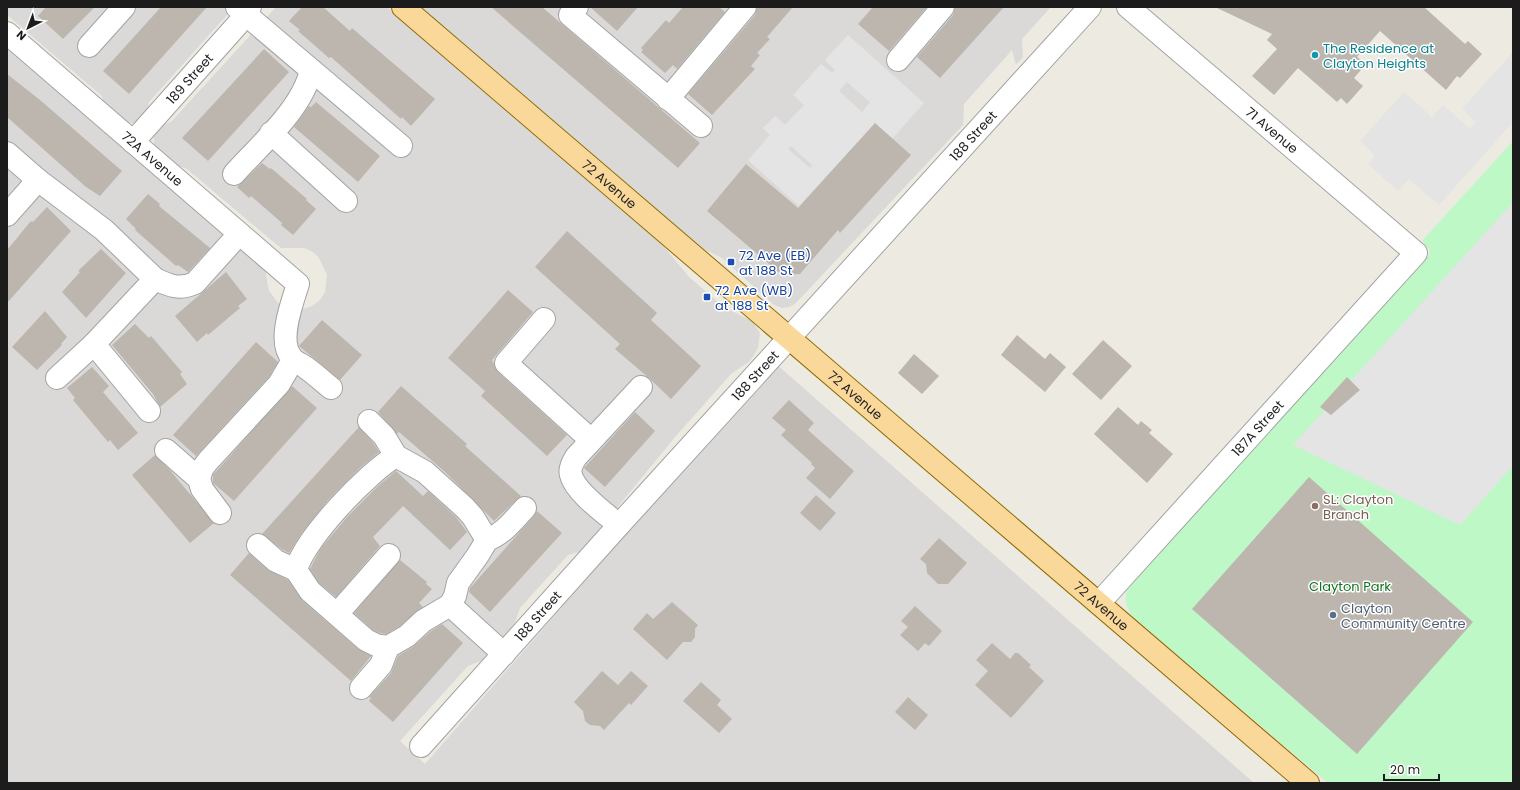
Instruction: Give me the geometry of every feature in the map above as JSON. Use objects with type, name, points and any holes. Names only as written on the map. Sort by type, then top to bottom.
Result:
[{"type":"main road","name":"72 Avenue","points":[[403,7],[650,218],[788,339],[1308,783]]},
{"type":"street","points":[[89,46],[124,7]]},
{"type":"street","points":[[668,99],[745,7]]},
{"type":"street","points":[[898,60],[944,7]]},
{"type":"street","name":"188 Street","points":[[422,746],[619,525],[1090,7]]},
{"type":"street","name":"71 Avenue","points":[[1128,7],[1416,253]]},
{"type":"street","points":[[248,9],[311,70],[401,146]]},
{"type":"street","name":"189 Street","points":[[133,142],[248,9]]},
{"type":"street","points":[[569,10],[668,99],[701,126]]},
{"type":"street","name":"72A Avenue","points":[[7,33],[298,284],[289,316],[286,338],[288,351],[293,360]]},
{"type":"street","points":[[234,174],[301,98],[309,80],[311,70]]},
{"type":"street","points":[[271,133],[346,201]]},
{"type":"street","points":[[7,153],[38,180],[104,230],[155,279],[176,287],[186,287],[196,283],[239,234]]},
{"type":"street","points":[[7,215],[38,180]]},
{"type":"street","name":"187A Street","points":[[1099,603],[1416,253]]},
{"type":"street","points":[[57,378],[94,344],[155,279]]},
{"type":"street","points":[[544,319],[506,363],[591,440]]},
{"type":"street","points":[[94,344],[149,411]]},
{"type":"street","points":[[199,479],[202,469],[208,461],[279,384],[293,360],[306,367],[331,388]]},
{"type":"street","points":[[619,525],[575,484],[571,474],[576,457],[640,387]]},
{"type":"street","points":[[369,421],[384,436],[396,456],[425,472],[465,508],[473,517],[487,540]]},
{"type":"street","points":[[166,450],[199,479],[202,489],[220,513]]},
{"type":"street","points":[[296,570],[299,560],[309,542],[374,471],[396,456]]},
{"type":"street","points":[[361,688],[381,665],[388,647],[407,636],[422,621],[450,605],[464,573],[487,540],[504,530],[525,508]]},
{"type":"street","points":[[258,545],[276,561],[296,570],[310,591],[366,640],[376,645],[388,647]]},
{"type":"street","points":[[337,614],[389,555]]},
{"type":"street","points":[[450,605],[504,654]]},
{"type":"shaded area","points":[[7,7],[234,7],[149,102],[147,113],[138,121],[128,123],[104,105],[102,96],[7,15]]},
{"type":"shaded area","points":[[276,7],[387,7],[656,237],[689,277],[724,307],[752,321],[760,333],[758,348],[750,361],[731,374],[675,437],[589,542],[579,552],[568,555],[520,608],[514,625],[481,661],[468,666],[400,741],[425,764],[775,363],[1254,783],[7,783],[7,46],[262,265],[265,270],[269,291],[279,304],[285,308],[303,309],[312,306],[320,300],[325,292],[327,275],[319,258],[313,252],[304,248],[281,248],[187,169],[176,165],[154,145],[154,134],[160,125],[171,122]]},
{"type":"shaded area","points":[[420,7],[1051,7],[1022,39],[1023,57],[1020,61],[1016,64],[1012,50],[964,104],[963,125],[795,304],[782,308],[774,305],[722,258],[689,242]]},
{"type":"shaded area","points":[[848,35],[924,103],[892,139],[875,123],[799,206],[748,160],[770,135],[763,128],[775,116],[785,125],[804,105],[793,95],[821,64],[832,73],[835,70],[825,60]],"holes":[[[847,82],[870,102],[862,112],[839,91]],[[791,146],[812,165],[810,168],[788,149]]]},
{"type":"shaded area","points":[[1513,52],[1513,122],[1439,205],[1409,179],[1398,191],[1368,164],[1375,155],[1360,141],[1404,92],[1432,117],[1443,105],[1470,129],[1476,122],[1462,109]]},
{"type":"shaded area","points":[[1513,202],[1513,466],[1460,525],[1293,445]]},
{"type":"green space","name":"Clayton Park","points":[[1513,141],[1513,783],[1328,783],[1133,617],[1126,604],[1127,589],[1430,254],[1429,249],[1422,241]]},
{"type":"building","points":[[46,7],[95,7],[63,39],[38,16]]},
{"type":"building","points":[[161,7],[207,7],[129,94],[103,71]]},
{"type":"building","points":[[302,7],[323,7],[350,31],[352,28],[435,99],[411,126],[402,117],[401,119],[331,57],[329,58],[298,31],[300,30],[289,21]]},
{"type":"building","points":[[491,7],[542,7],[700,143],[678,168]]},
{"type":"building","points":[[590,7],[638,7],[617,31]]},
{"type":"building","points":[[683,7],[719,7],[725,12],[677,69],[673,65],[665,73],[641,52],[643,50],[641,48],[666,20],[669,23]]},
{"type":"building","points":[[757,7],[793,7],[767,37],[770,39],[757,53],[760,55],[751,66],[755,69],[712,115],[688,94],[755,15]]},
{"type":"building","points":[[873,7],[927,7],[889,51],[858,24]]},
{"type":"building","points":[[955,7],[1004,7],[940,78],[917,57],[953,15]]},
{"type":"building","name":"The Residence at Clayton Heights","points":[[1215,7],[1424,7],[1465,44],[1468,41],[1482,54],[1460,78],[1457,76],[1446,90],[1380,31],[1357,57],[1366,64],[1354,78],[1363,86],[1347,104],[1341,98],[1337,102],[1298,68],[1274,95],[1252,76],[1277,49],[1267,40],[1272,34]]},
{"type":"building","points":[[264,49],[289,72],[208,161],[182,138]]},
{"type":"building","points":[[7,74],[40,100],[122,171],[100,196],[86,187],[7,117]]},
{"type":"building","points":[[316,102],[380,156],[358,182],[294,127],[309,106],[311,107]]},
{"type":"building","points":[[875,123],[911,155],[840,233],[838,230],[800,274],[782,275],[707,211],[746,164],[798,208]]},
{"type":"building","points":[[262,163],[270,169],[271,168],[307,199],[306,200],[316,209],[293,235],[281,225],[282,223],[251,196],[249,198],[237,187]]},
{"type":"building","points":[[148,194],[160,204],[159,206],[210,248],[188,272],[178,265],[176,266],[135,230],[136,229],[126,219]]},
{"type":"building","points":[[47,207],[71,231],[7,303],[7,250],[31,221],[33,222]]},
{"type":"building","points":[[567,231],[657,313],[651,320],[701,366],[671,399],[615,349],[620,344],[535,267]]},
{"type":"building","points":[[101,249],[126,273],[86,318],[62,292],[80,272],[78,271]]},
{"type":"building","points":[[226,272],[247,299],[238,306],[240,308],[208,335],[207,333],[197,342],[175,316]]},
{"type":"building","points":[[508,290],[533,312],[492,360],[498,372],[567,435],[547,456],[481,396],[485,391],[448,358]]},
{"type":"building","points":[[45,311],[67,337],[61,344],[62,345],[37,370],[12,347]]},
{"type":"building","points":[[322,320],[362,355],[340,380],[299,346]]},
{"type":"building","points":[[135,324],[149,338],[151,336],[182,372],[180,374],[187,384],[160,407],[153,394],[112,345]]},
{"type":"building","points":[[1017,335],[1045,359],[1050,353],[1066,367],[1045,392],[1001,355]]},
{"type":"building","points":[[1103,340],[1132,366],[1101,400],[1072,374]]},
{"type":"building","points":[[256,342],[278,362],[269,377],[196,456],[173,435]]},
{"type":"building","points":[[914,354],[939,376],[922,394],[898,373]]},
{"type":"building","points":[[92,367],[109,386],[103,392],[138,433],[118,450],[110,440],[108,442],[73,400],[75,398],[67,388]]},
{"type":"building","points":[[1347,377],[1360,390],[1331,415],[1320,407]]},
{"type":"building","points":[[292,386],[317,408],[234,501],[213,483],[213,475]]},
{"type":"building","points":[[401,386],[467,444],[465,446],[521,496],[494,521],[445,472],[399,432],[397,434],[378,412]]},
{"type":"building","points":[[789,400],[814,423],[808,430],[854,471],[830,499],[806,478],[815,468],[811,464],[812,463],[781,435],[786,430],[772,418]]},
{"type":"building","points":[[1118,407],[1138,425],[1141,421],[1152,430],[1149,433],[1173,454],[1147,483],[1094,434]]},
{"type":"building","points":[[635,412],[655,431],[605,487],[584,468]]},
{"type":"building","points":[[359,427],[379,452],[361,467],[329,499],[301,534],[289,553],[283,550],[262,534]]},
{"type":"building","points":[[155,455],[169,469],[214,523],[190,543],[132,475]]},
{"type":"building","points":[[396,471],[423,496],[428,491],[456,517],[467,532],[450,550],[403,506],[373,537],[380,546],[336,597],[319,583],[310,569],[321,548],[348,516],[378,486]]},
{"type":"building","name":"Clayton Community Centre","points":[[1309,477],[1473,622],[1357,754],[1192,609]]},
{"type":"building","points":[[816,495],[836,513],[820,531],[800,513]]},
{"type":"building","points":[[537,511],[562,533],[490,612],[469,592],[470,588]]},
{"type":"building","points":[[939,538],[967,563],[948,584],[938,584],[927,573],[926,564],[920,559]]},
{"type":"building","points":[[249,553],[268,570],[288,580],[302,600],[358,649],[371,656],[351,681],[230,575]]},
{"type":"building","points":[[400,560],[427,582],[426,584],[432,589],[419,603],[423,607],[400,626],[386,634],[380,633],[373,630],[354,613]]},
{"type":"building","points":[[672,602],[698,625],[695,629],[695,637],[691,642],[683,642],[667,660],[633,629],[647,613],[653,619]]},
{"type":"building","points":[[915,606],[942,631],[929,646],[925,643],[918,651],[900,635],[908,627],[901,621]]},
{"type":"building","points":[[442,624],[463,643],[393,722],[369,701],[371,698],[369,697],[391,673],[398,656],[413,647],[431,631]]},
{"type":"building","points":[[992,643],[1010,659],[1015,653],[1018,653],[1031,665],[1029,667],[1044,681],[1011,718],[975,685],[988,671],[976,660]]},
{"type":"building","points":[[602,671],[618,685],[631,671],[648,686],[631,705],[629,703],[604,730],[600,726],[590,725],[585,721],[583,711],[574,702]]},
{"type":"building","points":[[701,682],[721,700],[717,705],[732,719],[719,733],[683,701]]},
{"type":"building","points":[[908,697],[928,715],[915,730],[895,712]]},
{"type":"place","name":"The Residence at Clayton Heights","points":[[1315,55]]},
{"type":"place","name":"72 Ave (EB) at 188 St","points":[[731,262]]},
{"type":"place","name":"72 Ave (WB) at 188 St","points":[[707,297]]},
{"type":"place","name":"SL: Clayton Branch","points":[[1315,506]]},
{"type":"place","name":"Clayton Community Centre","points":[[1333,615]]}]
